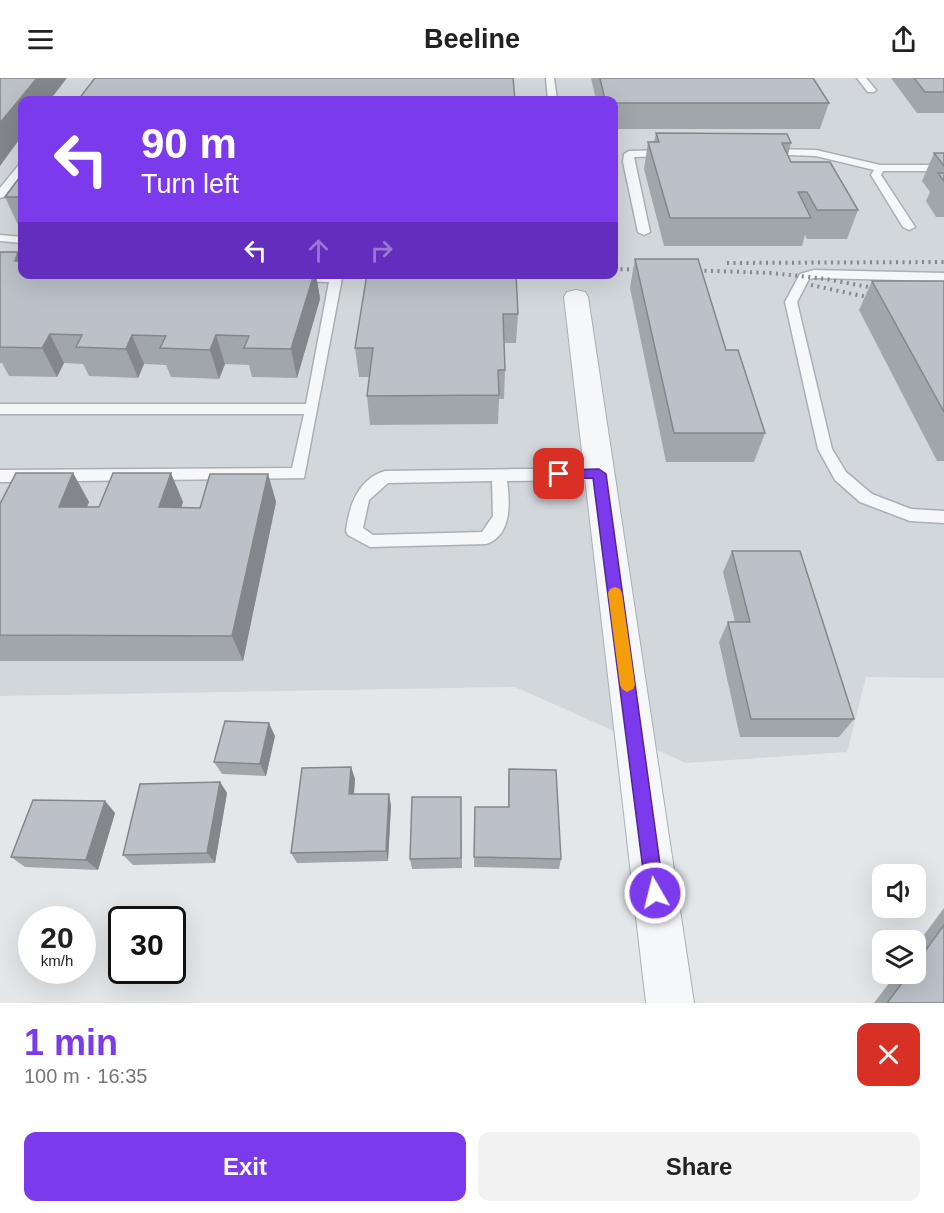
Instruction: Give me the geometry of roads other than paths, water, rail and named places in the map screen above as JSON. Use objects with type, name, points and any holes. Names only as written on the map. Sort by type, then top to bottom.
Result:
[{"type":"street","points":[[576,297],[670,1003]]},
{"type":"lane","points":[[550,78],[552,96]]},
{"type":"lane","points":[[861,78],[871,90]]},
{"type":"lane","points":[[753,152],[816,153],[880,168],[944,168]]},
{"type":"lane","points":[[645,232],[628,162],[629,154],[674,153]]},
{"type":"lane","points":[[880,168],[876,175],[909,226]]},
{"type":"lane","points":[[0,195],[18,173]]},
{"type":"lane","points":[[0,238],[18,240]]},
{"type":"lane","points":[[944,277],[814,274],[804,277],[791,302],[825,449],[840,476],[866,498],[910,515],[944,517]]},
{"type":"lane","points":[[0,477],[299,474],[336,279]]},
{"type":"lane","points":[[0,408],[312,409]]},
{"type":"lane","points":[[499,475],[503,512],[498,527],[486,538],[370,541],[354,531],[357,510],[370,486],[385,477],[499,475],[599,474]]},
{"type":"railway","points":[[727,263],[944,262]]},
{"type":"railway","points":[[618,269],[649,270]]},
{"type":"railway","points":[[685,270],[772,273],[826,279],[885,290]]},
{"type":"railway","points":[[811,285],[881,300]]}]
